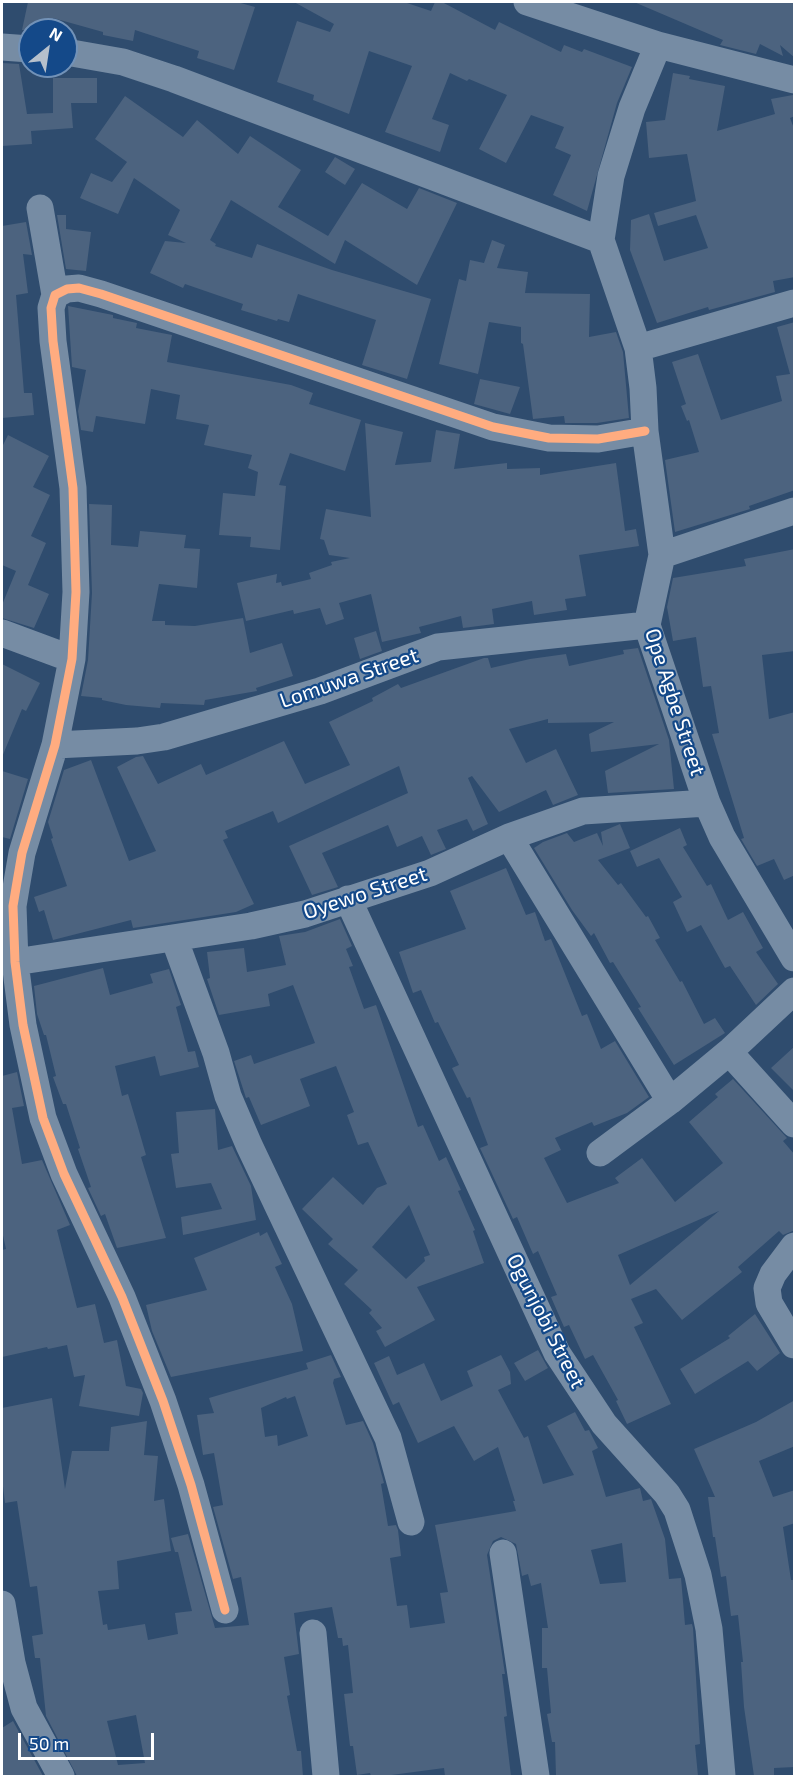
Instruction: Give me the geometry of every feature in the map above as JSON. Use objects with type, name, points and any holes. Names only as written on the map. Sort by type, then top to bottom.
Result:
[{"type":"street","points":[[527,2],[563,7],[658,45],[794,80]]},
{"type":"street","name":"Ope Agbe Street","points":[[658,45],[632,108],[610,176],[601,240],[638,348],[645,431],[663,555],[647,625],[707,803],[737,864],[795,958]]},
{"type":"street","points":[[2,47],[18,48]]},
{"type":"street","points":[[78,54],[123,62],[174,79],[601,240]]},
{"type":"street","points":[[40,208],[55,295],[51,308],[52,341],[73,488],[76,592],[72,659],[55,745],[12,851],[15,962],[23,1025],[43,1118],[64,1174],[122,1297],[163,1401],[191,1485],[225,1610]]},
{"type":"street","points":[[55,295],[67,289],[79,288],[100,294],[493,427],[549,438],[598,439],[645,431]]},
{"type":"street","points":[[638,348],[795,303]]},
{"type":"street","points":[[663,555],[795,511]]},
{"type":"street","name":"Lomuwa Street","points":[[55,745],[137,741],[164,737],[320,691],[438,647],[647,625]]},
{"type":"street","points":[[2,633],[72,659]]},
{"type":"street","name":"Oyewo Street","points":[[15,962],[251,926],[305,914],[429,873],[509,837],[568,815],[599,808],[707,803]]},
{"type":"street","points":[[509,837],[670,1101]]},
{"type":"street","name":"Ogunjobi Street","points":[[348,899],[557,1353],[604,1424],[667,1494],[677,1510],[698,1575],[709,1629],[722,1776]]},
{"type":"street","points":[[174,938],[216,1053],[228,1096],[388,1438],[411,1522]]},
{"type":"street","points":[[600,1153],[670,1101],[729,1052],[795,991]]},
{"type":"street","points":[[729,1052],[795,1124]]},
{"type":"street","points":[[795,1246],[773,1274],[767,1288],[769,1303],[795,1345]]},
{"type":"street","points":[[503,1553],[536,1776]]},
{"type":"street","points":[[2,1604],[12,1663],[24,1708],[61,1776]]},
{"type":"street","points":[[313,1633],[326,1776]]},
{"type":"building","points":[[28,2],[237,2],[255,7],[234,70],[197,58],[199,51],[135,30],[133,41],[103,35],[103,32],[78,25],[78,18],[25,18]]},
{"type":"building","points":[[294,2],[404,2],[431,11],[435,2],[442,2],[495,30],[499,22],[561,52],[564,45],[582,52],[584,49],[632,67],[617,103],[587,211],[553,195],[571,155],[555,148],[564,127],[531,115],[506,163],[479,149],[507,95],[469,79],[467,81],[450,73],[432,119],[449,125],[440,152],[385,132],[412,66],[369,51],[349,114],[313,100],[314,95],[277,82],[297,21],[330,32],[334,24]]},
{"type":"building","points":[[634,2],[795,2],[795,58],[780,45],[783,56],[760,44],[756,54],[720,45],[723,40]]},
{"type":"building","points":[[2,63],[18,64],[18,78],[21,78],[27,114],[53,113],[53,78],[97,78],[97,103],[71,103],[73,128],[31,131],[32,144],[2,146]]},
{"type":"building","points":[[673,73],[690,76],[689,79],[725,86],[717,131],[775,114],[771,99],[793,95],[795,116],[790,118],[795,131],[795,277],[773,281],[775,292],[709,310],[708,307],[657,323],[630,250],[631,220],[649,214],[664,261],[708,248],[696,215],[658,226],[654,213],[696,201],[687,154],[649,158],[646,122],[665,120]]},
{"type":"building","points":[[125,96],[183,137],[197,120],[238,154],[250,136],[301,170],[278,207],[328,236],[362,183],[407,209],[419,188],[457,203],[417,285],[345,240],[335,264],[231,200],[210,240],[216,244],[215,246],[252,258],[257,244],[332,270],[431,299],[407,379],[362,365],[376,320],[298,294],[289,322],[278,319],[277,321],[241,310],[243,304],[185,284],[183,288],[150,273],[165,241],[186,243],[168,235],[180,210],[134,178],[118,214],[80,198],[91,173],[112,182],[127,162],[95,139]]},
{"type":"building","points":[[335,157],[355,169],[345,185],[325,172]]},
{"type":"building","points":[[57,215],[66,215],[66,229],[91,232],[86,271],[66,269]]},
{"type":"building","points":[[26,222],[32,255],[23,254],[28,293],[16,295],[24,393],[32,393],[34,415],[2,418],[2,226]]},
{"type":"building","points":[[492,240],[505,245],[497,268],[528,272],[525,293],[590,294],[589,337],[616,332],[623,352],[629,418],[597,423],[565,423],[564,416],[533,419],[523,344],[521,343],[521,327],[489,322],[478,374],[439,364],[459,279],[466,281],[470,260],[484,263]]},
{"type":"building","points":[[68,306],[113,315],[113,318],[137,323],[136,328],[172,335],[167,362],[291,385],[313,393],[309,404],[361,420],[345,471],[290,453],[279,485],[286,486],[280,550],[250,547],[251,537],[219,535],[223,493],[255,496],[258,472],[248,468],[252,455],[204,445],[209,425],[176,419],[180,395],[151,389],[145,424],[96,416],[93,432],[81,430],[78,411],[86,370],[72,367]]},
{"type":"building","points":[[795,322],[795,490],[749,506],[750,509],[675,532],[665,460],[699,452],[689,420],[687,421],[681,406],[686,404],[672,362],[698,354],[721,420],[782,401],[776,376],[790,374],[777,327]]},
{"type":"building","points":[[480,379],[520,387],[510,414],[474,404]]},
{"type":"building","points":[[365,423],[403,432],[395,465],[431,462],[436,430],[460,434],[454,469],[507,463],[507,469],[540,468],[540,475],[616,463],[625,531],[636,529],[639,546],[579,555],[586,596],[565,599],[567,610],[534,615],[532,601],[492,609],[494,624],[463,628],[461,616],[419,627],[421,633],[382,642],[371,594],[339,603],[344,619],[326,625],[320,608],[294,614],[293,610],[246,621],[237,583],[277,574],[276,583],[281,582],[282,586],[311,579],[309,573],[332,565],[331,562],[350,558],[329,555],[324,540],[320,539],[326,509],[371,517]]},
{"type":"building","points":[[8,435],[49,456],[33,487],[50,495],[31,536],[46,543],[28,585],[49,594],[34,628],[2,618],[2,605],[16,571],[2,565],[2,447]]},
{"type":"building","points":[[89,504],[112,505],[111,545],[138,547],[140,531],[186,535],[184,548],[200,549],[197,588],[159,584],[152,621],[165,621],[165,625],[195,626],[243,618],[250,653],[282,643],[293,676],[256,688],[257,691],[205,700],[204,705],[161,703],[160,708],[126,705],[102,700],[102,698],[81,696],[88,660],[92,593]]},
{"type":"building","points":[[795,549],[795,651],[762,655],[769,719],[795,712],[795,875],[784,880],[774,859],[757,866],[741,839],[744,838],[712,734],[719,733],[711,686],[703,687],[696,637],[673,641],[667,607],[673,578],[746,566],[744,559]]},
{"type":"building","points":[[376,631],[382,651],[360,659],[354,638]]},
{"type":"building","points":[[638,648],[669,740],[674,789],[608,793],[605,771],[659,744],[591,752],[589,734],[614,722],[548,723],[548,719],[509,729],[526,763],[556,749],[578,795],[553,805],[546,790],[499,812],[472,776],[468,778],[488,824],[473,831],[467,819],[437,830],[446,849],[431,855],[422,836],[397,847],[388,825],[322,853],[338,887],[312,895],[289,846],[408,793],[399,766],[278,823],[273,811],[225,831],[228,838],[223,840],[254,904],[236,912],[133,928],[131,920],[53,940],[44,910],[39,912],[34,897],[67,886],[51,839],[53,838],[48,822],[64,770],[91,760],[129,861],[156,851],[117,767],[136,757],[143,756],[158,784],[201,764],[206,775],[284,741],[305,784],[350,765],[329,722],[373,701],[372,698],[398,684],[401,688],[484,658],[488,658],[491,668],[566,654],[569,666],[624,654],[623,650]]},
{"type":"building","points":[[2,664],[40,683],[26,711],[22,709],[2,757]]},
{"type":"building","points":[[2,771],[28,779],[10,839],[2,837]]},
{"type":"building","points":[[620,824],[630,848],[598,860],[618,885],[621,883],[646,917],[648,916],[660,938],[655,940],[680,982],[682,981],[704,1024],[715,1018],[725,1033],[674,1065],[638,1008],[641,1007],[613,962],[610,963],[594,933],[591,936],[572,910],[534,848],[567,833],[574,842],[597,833],[603,846],[601,832]]},
{"type":"building","points":[[680,828],[687,845],[683,847],[707,886],[711,884],[728,920],[743,912],[763,948],[756,952],[778,984],[756,1005],[730,966],[725,968],[701,925],[687,932],[673,902],[682,897],[659,858],[637,867],[630,851]]},
{"type":"building","points":[[506,868],[526,915],[535,912],[545,941],[551,939],[582,1016],[587,1014],[601,1049],[615,1041],[649,1097],[627,1113],[594,1126],[592,1122],[555,1138],[561,1150],[544,1158],[567,1203],[619,1183],[615,1178],[642,1158],[675,1202],[723,1163],[689,1122],[718,1097],[715,1094],[733,1079],[787,1138],[783,1141],[795,1155],[795,1230],[783,1235],[779,1231],[738,1267],[742,1272],[682,1320],[656,1289],[631,1299],[643,1323],[634,1327],[671,1404],[627,1424],[616,1401],[618,1400],[593,1355],[585,1359],[569,1325],[564,1327],[551,1297],[557,1295],[538,1251],[533,1254],[517,1217],[513,1219],[480,1148],[488,1145],[470,1097],[467,1098],[452,1068],[459,1065],[438,1022],[435,1023],[421,990],[413,993],[399,952],[466,929],[450,891]],"holes":[[[719,1211],[630,1285],[618,1255]]]},
{"type":"building","points":[[340,919],[352,946],[346,949],[353,966],[349,967],[364,1009],[376,1005],[418,1127],[423,1125],[439,1161],[446,1157],[461,1190],[458,1191],[475,1230],[473,1231],[484,1263],[417,1287],[435,1320],[385,1347],[376,1331],[382,1328],[369,1313],[372,1310],[344,1284],[358,1270],[328,1244],[333,1239],[302,1209],[333,1177],[363,1205],[377,1188],[387,1184],[368,1142],[358,1145],[347,1115],[354,1112],[336,1066],[300,1079],[310,1106],[261,1125],[249,1097],[246,1098],[234,1061],[251,1055],[254,1064],[315,1043],[293,985],[268,994],[270,1006],[219,1015],[207,979],[210,978],[207,952],[244,948],[247,972],[286,965],[279,936],[305,932]],"holes":[[[409,1205],[430,1255],[424,1257],[425,1261],[406,1279],[372,1247]]]},
{"type":"building","points":[[103,968],[110,995],[153,983],[150,974],[169,969],[181,1005],[176,1007],[188,1052],[195,1051],[199,1067],[160,1076],[155,1056],[115,1066],[122,1096],[128,1094],[137,1124],[146,1155],[141,1157],[166,1238],[117,1248],[105,1214],[101,1216],[88,1188],[91,1187],[78,1149],[80,1148],[66,1104],[63,1104],[53,1077],[56,1076],[46,1035],[44,1035],[37,1014],[34,986]]},
{"type":"building","points":[[795,1046],[795,1092],[771,1068]]},
{"type":"building","points":[[17,1072],[24,1106],[12,1108],[22,1164],[42,1160],[70,1225],[57,1230],[77,1308],[95,1304],[104,1343],[117,1340],[126,1386],[141,1389],[143,1393],[139,1416],[79,1406],[85,1375],[74,1377],[67,1345],[2,1357],[2,1250],[6,1249],[2,1231],[2,1076]]},
{"type":"building","points":[[215,1109],[218,1150],[232,1146],[251,1186],[256,1220],[183,1235],[181,1217],[222,1209],[211,1183],[176,1188],[171,1154],[179,1153],[176,1112]]},
{"type":"building","points":[[259,1232],[260,1236],[267,1232],[282,1264],[275,1267],[292,1304],[303,1351],[171,1377],[152,1331],[146,1305],[207,1290],[194,1258]]},
{"type":"building","points":[[755,1314],[780,1353],[757,1371],[748,1361],[695,1394],[680,1369],[730,1338],[728,1336]]},
{"type":"building","points":[[538,1350],[548,1368],[525,1381],[514,1363]]},
{"type":"building","points":[[331,1355],[341,1377],[334,1379],[333,1383],[346,1425],[363,1421],[373,1443],[384,1483],[381,1484],[388,1526],[396,1525],[398,1530],[401,1556],[390,1558],[397,1606],[407,1605],[410,1628],[445,1623],[440,1593],[448,1592],[435,1525],[516,1511],[513,1501],[515,1501],[498,1447],[474,1461],[454,1426],[418,1443],[399,1402],[393,1405],[374,1363],[389,1356],[397,1375],[424,1363],[441,1401],[473,1386],[467,1371],[501,1355],[510,1372],[511,1384],[498,1390],[524,1438],[528,1436],[543,1484],[574,1475],[547,1426],[575,1412],[585,1431],[589,1430],[598,1448],[592,1451],[606,1497],[640,1488],[643,1501],[651,1499],[665,1539],[669,1579],[681,1578],[685,1625],[692,1624],[693,1628],[700,1744],[695,1745],[698,1776],[556,1776],[555,1742],[552,1742],[547,1714],[551,1713],[547,1668],[542,1668],[542,1628],[548,1628],[541,1583],[531,1586],[528,1574],[522,1576],[516,1544],[501,1537],[493,1541],[487,1555],[505,1674],[502,1674],[507,1716],[504,1717],[511,1776],[445,1776],[444,1768],[384,1776],[371,1776],[370,1773],[357,1775],[353,1746],[350,1746],[344,1694],[353,1693],[348,1645],[343,1646],[342,1638],[338,1638],[332,1607],[294,1613],[299,1654],[284,1657],[290,1695],[287,1696],[297,1751],[301,1751],[303,1776],[77,1776],[46,1716],[40,1658],[35,1658],[32,1636],[43,1634],[37,1586],[30,1587],[17,1501],[5,1503],[2,1478],[2,1408],[52,1398],[65,1489],[72,1451],[109,1451],[111,1427],[147,1421],[144,1455],[158,1456],[154,1501],[164,1499],[171,1551],[117,1561],[119,1589],[98,1591],[103,1625],[107,1624],[108,1630],[145,1624],[148,1640],[178,1634],[175,1613],[192,1611],[178,1552],[175,1552],[171,1538],[188,1534],[215,1628],[249,1625],[241,1577],[233,1579],[213,1507],[223,1505],[214,1453],[203,1455],[197,1415],[214,1413],[209,1398],[308,1369],[306,1363]],"holes":[[[295,1396],[308,1436],[278,1446],[277,1435],[265,1437],[261,1408],[286,1397],[287,1399]],[[622,1543],[626,1582],[600,1584],[591,1550]],[[136,1715],[145,1763],[118,1765],[107,1721]]]},
{"type":"building","points":[[795,1400],[795,1446],[759,1461],[773,1497],[795,1490],[795,1523],[783,1527],[791,1580],[795,1580],[795,1767],[774,1768],[774,1776],[754,1776],[744,1707],[741,1662],[743,1662],[738,1615],[731,1616],[726,1576],[721,1577],[715,1537],[713,1537],[708,1497],[715,1497],[694,1449],[756,1422]]},
{"type":"building","points":[[13,1721],[43,1776],[2,1776],[2,1728]]},
{"type":"cycle path","points":[[225,1610],[191,1485],[163,1401],[122,1297],[64,1174],[43,1118],[23,1025],[15,962],[13,906],[22,853],[55,745],[72,659],[76,592],[73,488],[53,341],[51,308],[55,295],[67,289],[79,288],[101,294],[493,427],[549,438],[598,439],[645,431]]}]
